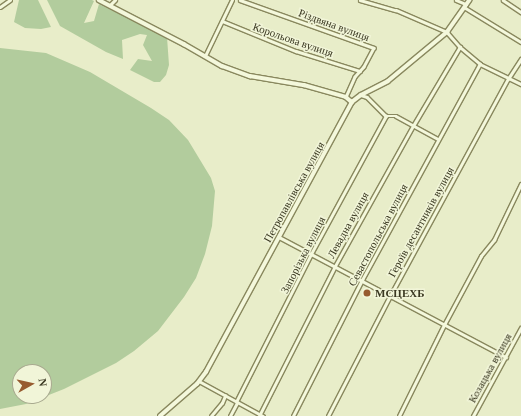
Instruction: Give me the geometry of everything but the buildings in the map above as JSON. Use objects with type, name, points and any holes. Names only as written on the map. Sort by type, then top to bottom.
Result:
[{"type":"street","points":[[99,0],[184,44],[222,66],[250,76],[304,85],[346,97],[352,102]]},
{"type":"street","points":[[109,6],[115,0]]},
{"type":"street","points":[[204,56],[232,0]]},
{"type":"street","name":"Різдвяна вулиця","points":[[240,0],[374,48],[360,72]]},
{"type":"street","points":[[360,0],[396,10],[447,32],[460,47],[480,64],[508,79],[521,84]]},
{"type":"street","points":[[456,0],[521,42]]},
{"type":"street","name":"Петропавлівська вулиця","points":[[160,416],[199,381],[352,102],[361,95],[388,81],[447,32],[469,0]]},
{"type":"street","points":[[503,0],[521,12]]},
{"type":"street","points":[[0,7],[9,1]]},
{"type":"street","name":"Корольова вулиця","points":[[222,21],[296,51],[360,72]]},
{"type":"street","name":"Левадна вулиця","points":[[261,416],[335,266],[413,126],[460,47]]},
{"type":"street","name":"Героїв десантників вулиця","points":[[328,416],[390,296],[508,79],[521,59]]},
{"type":"street","name":"Севастопольська вулиця","points":[[292,416],[362,280],[480,64]]},
{"type":"street","points":[[346,97],[355,77],[360,72]]},
{"type":"street","points":[[361,95],[367,97],[386,116],[396,116],[438,139]]},
{"type":"street","name":"Запорізька вулиця","points":[[230,416],[311,254],[386,116]]},
{"type":"street","points":[[399,416],[444,325],[481,256],[494,240],[521,184]]},
{"type":"street","points":[[279,237],[506,357]]},
{"type":"street","name":"Козацька вулиця","points":[[473,416],[521,328]]},
{"type":"street","points":[[199,381],[261,416]]},
{"type":"street","points":[[211,416],[222,403],[225,396]]},
{"type":"green space","points":[[19,0],[38,0],[51,27],[41,29],[25,28],[14,22]]},
{"type":"green space","points":[[47,0],[92,0],[94,1],[84,23],[94,21],[99,4],[167,37],[169,65],[166,75],[160,82],[154,82],[130,70],[138,59],[152,61],[143,45],[147,35],[140,34],[122,40],[123,59],[106,52],[60,26]]},
{"type":"green space","points":[[0,48],[46,53],[90,72],[151,108],[169,120],[188,140],[211,178],[215,191],[212,226],[205,254],[196,278],[184,297],[158,331],[134,351],[116,363],[52,394],[52,364],[12,364],[12,404],[26,404],[0,409]]},
{"type":"place","name":"МСЦЕХБ","points":[[367,293]]}]
